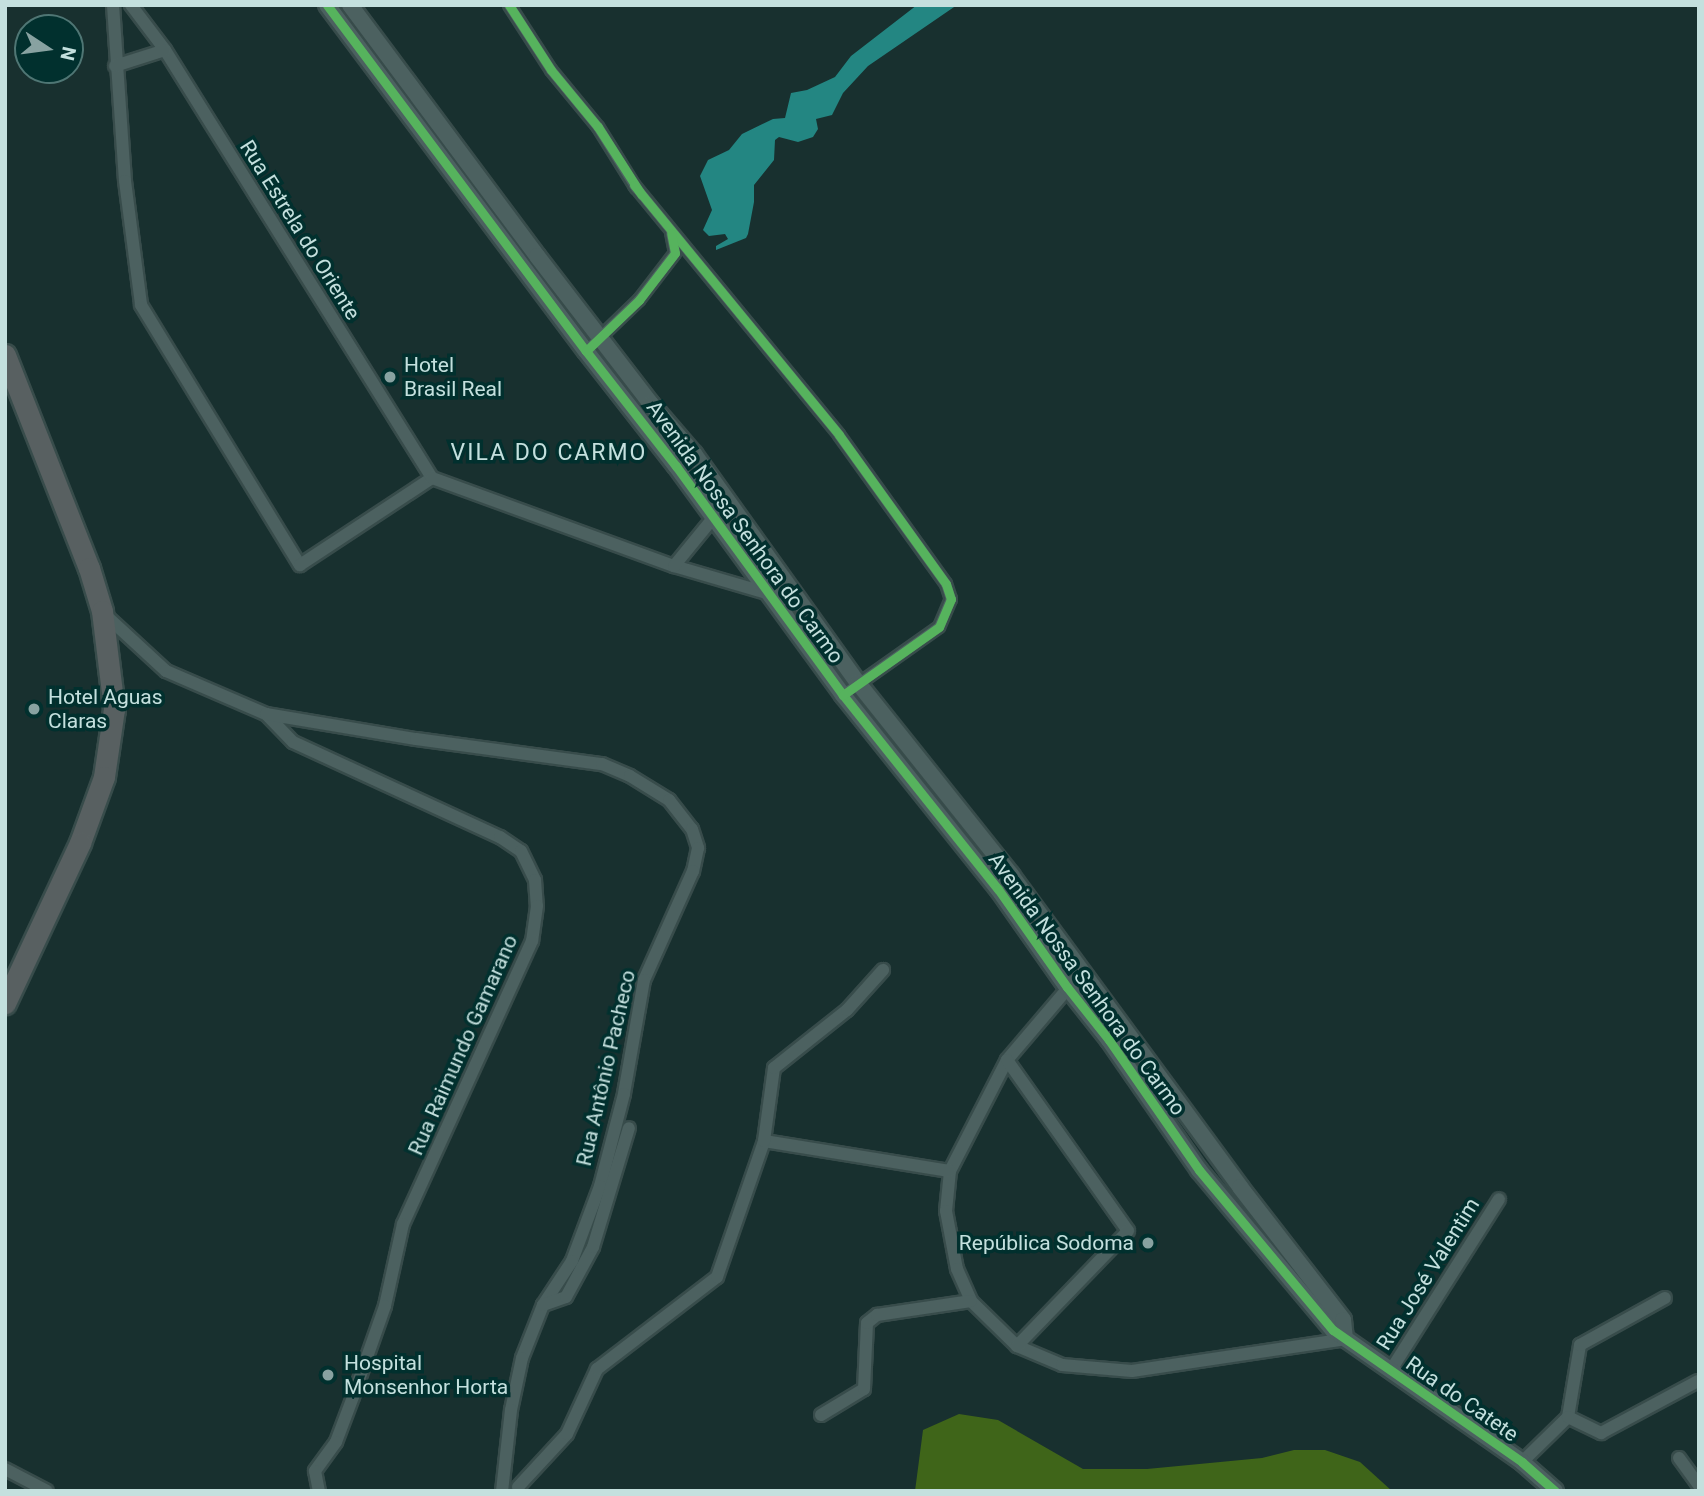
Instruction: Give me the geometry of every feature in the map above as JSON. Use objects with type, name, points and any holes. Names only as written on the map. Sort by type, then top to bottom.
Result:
[{"type":"main road","points":[[5,355],[27,416],[72,523],[102,611],[114,709],[104,777],[80,843],[5,1003]]},
{"type":"street","points":[[113,5],[115,66],[141,305],[300,565],[432,478],[674,566],[770,594],[787,583]]},
{"type":"street","name":"Rua Estrela do Oriente","points":[[131,5],[165,50],[432,478]]},
{"type":"street","name":"Avenida Nossa Senhora do Carmo","points":[[327,5],[714,517],[843,695],[998,889],[1067,987],[1109,1040],[1199,1170],[1333,1330],[1345,1339]]},
{"type":"street","name":"Avenida Nossa Senhora do Carmo","points":[[350,5],[537,256],[601,335],[651,404],[694,454],[858,684],[1011,875],[1216,1155],[1343,1320],[1345,1339]]},
{"type":"street","points":[[509,5],[551,70],[598,127],[634,185],[671,233],[675,253],[639,300],[586,351]]},
{"type":"street","points":[[363,54],[376,42]]},
{"type":"street","points":[[115,66],[165,50]]},
{"type":"street","points":[[634,185],[839,435],[946,584],[951,599],[939,626],[843,695]]},
{"type":"street","points":[[525,268],[537,256]]},
{"type":"street","points":[[638,416],[651,404]]},
{"type":"street","points":[[674,566],[714,517],[731,505]]},
{"type":"street","name":"Rua Raimundo Gamarano","points":[[102,611],[166,671],[266,714],[293,742],[500,837],[521,851],[535,880],[537,906],[532,941],[403,1224],[385,1306],[353,1397],[336,1442],[315,1471],[319,1491]]},
{"type":"street","name":"Rua Antônio Pacheco","points":[[266,714],[416,739],[602,764],[630,776],[669,800],[692,829],[698,849],[694,871],[644,980],[624,1094],[600,1186],[572,1261],[543,1305],[522,1358],[511,1410],[502,1491]]},
{"type":"street","points":[[893,755],[906,744]]},
{"type":"street","points":[[998,889],[1011,875]]},
{"type":"street","points":[[518,1489],[567,1434],[597,1369],[718,1277],[764,1141],[774,1068],[847,1010],[883,971]]},
{"type":"street","points":[[1081,973],[1007,1060],[950,1171],[946,1211],[957,1269],[971,1301],[1017,1346],[1062,1366],[1132,1371],[1345,1339]]},
{"type":"street","points":[[1007,1060],[1128,1231],[1017,1346]]},
{"type":"street","name":"Rua Antônio Pacheco","points":[[543,1305],[566,1297],[593,1247],[629,1128]]},
{"type":"street","points":[[764,1141],[950,1171]]},
{"type":"street","points":[[1199,1170],[1216,1155]]},
{"type":"street","name":"Rua José Valentim","points":[[1391,1370],[1499,1199]]},
{"type":"street","points":[[1522,1462],[1568,1417],[1580,1345],[1665,1298]]},
{"type":"street","points":[[821,1415],[864,1389],[867,1323],[877,1315],[971,1301]]},
{"type":"street","name":"Rua do Catete","points":[[1345,1339],[1522,1462],[1555,1491]]},
{"type":"street","points":[[1568,1417],[1601,1433],[1698,1381]]},
{"type":"street","name":"Rua Antônio Pacheco","points":[[507,1450],[518,1489]]},
{"type":"street","points":[[1679,1458],[1699,1486]]},
{"type":"street","points":[[5,1469],[47,1491]]},
{"type":"green space","points":[[959,1414],[998,1420],[1083,1469],[1147,1469],[1262,1458],[1294,1450],[1325,1450],[1360,1462],[1392,1491],[915,1491],[923,1430]]},
{"type":"water","points":[[917,5],[957,5],[868,66],[843,93],[832,115],[816,119],[818,129],[813,137],[798,142],[779,137],[775,140],[774,160],[754,185],[754,202],[746,238],[716,250],[716,246],[728,239],[725,234],[709,236],[703,230],[712,210],[700,176],[708,160],[729,150],[742,134],[773,119],[785,118],[791,93],[807,90],[835,77],[851,56]]},
{"type":"cycle path","points":[[327,5],[586,351],[676,466],[843,695],[998,889],[1067,987],[1109,1040],[1199,1170],[1333,1330],[1522,1462],[1555,1491]]},
{"type":"cycle path","points":[[509,5],[551,70],[598,127],[641,194]]},
{"type":"cycle path","points":[[634,185],[839,435],[946,584],[951,599],[939,627],[843,695]]},
{"type":"cycle path","points":[[586,351],[639,300],[675,253],[671,233]]},
{"type":"place","name":"Hotel Brasil Real","points":[[390,377]]},
{"type":"place","name":"Hotel Aguas Claras","points":[[34,709]]},
{"type":"place","name":"República Sodoma","points":[[1148,1243]]},
{"type":"place","name":"Hospital Monsenhor Horta","points":[[328,1375]]},
{"type":"district","name":"VILA DO CARMO","points":[[549,453]]}]
